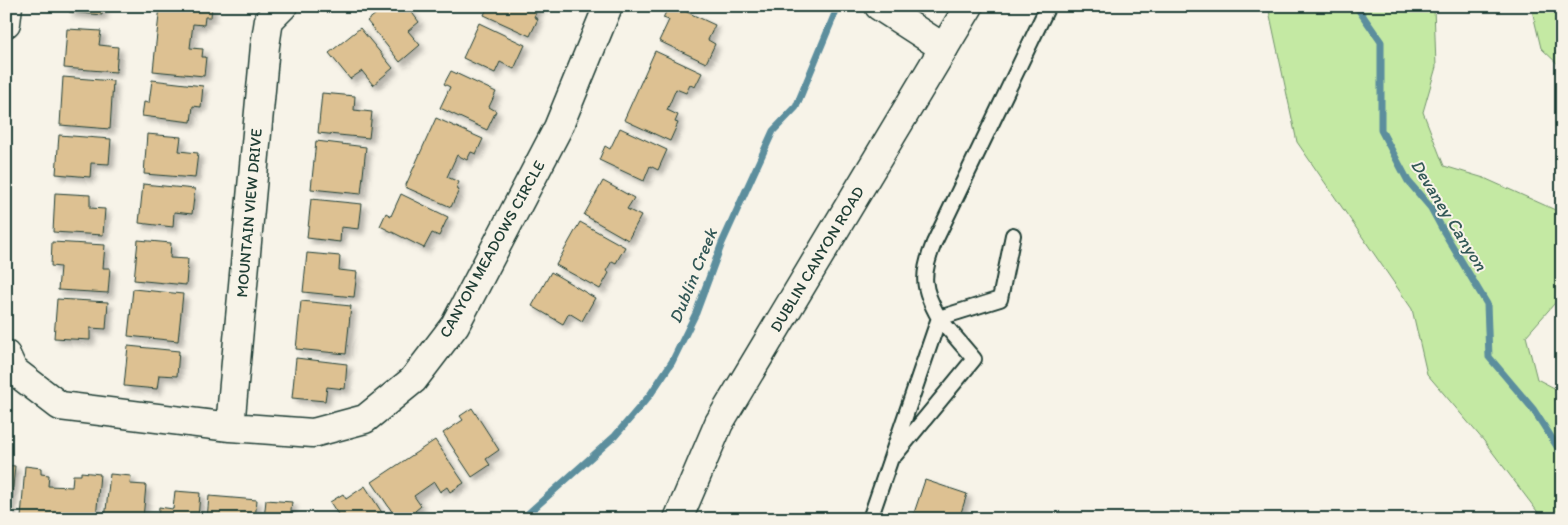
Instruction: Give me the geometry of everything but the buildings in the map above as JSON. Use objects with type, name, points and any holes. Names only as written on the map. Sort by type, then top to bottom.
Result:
[{"type":"street","points":[[6,23],[8,6]]},
{"type":"street","name":"MOUNTAIN VIEW DRIVE","points":[[230,427],[264,46],[269,20],[283,6]]},
{"type":"street","name":"CANYON MEADOWS CIRCLE","points":[[6,355],[13,370],[60,406],[230,427],[313,433],[365,419],[413,380],[454,325],[558,128],[608,6]]},
{"type":"street","points":[[879,6],[944,48]]},
{"type":"street","name":"DUBLIN CANYON ROAD","points":[[678,519],[719,424],[944,48],[964,8]]},
{"type":"lane","points":[[889,462],[974,359],[939,318],[929,301],[925,281],[926,261],[1048,6]]},
{"type":"lane","points":[[939,318],[1000,299],[1013,235]]},
{"type":"lane","points":[[870,519],[939,318]]},
{"type":"green space","points":[[1268,6],[1434,6],[1436,67],[1423,112],[1444,166],[1484,178],[1562,213],[1562,295],[1526,336],[1537,379],[1562,392],[1562,519],[1543,519],[1484,441],[1427,374],[1412,309],[1297,142]]},
{"type":"green space","points":[[1531,6],[1562,6],[1562,68],[1541,48]]},
{"type":"waterway","name":"Dublin Creek","points":[[522,519],[615,436],[650,395],[672,362],[696,313],[722,243],[773,131],[796,107],[838,6]]},
{"type":"waterway","name":"Devaney Canyon","points":[[1356,6],[1381,42],[1381,130],[1408,181],[1431,208],[1487,304],[1489,357],[1533,409],[1562,454]]}]
